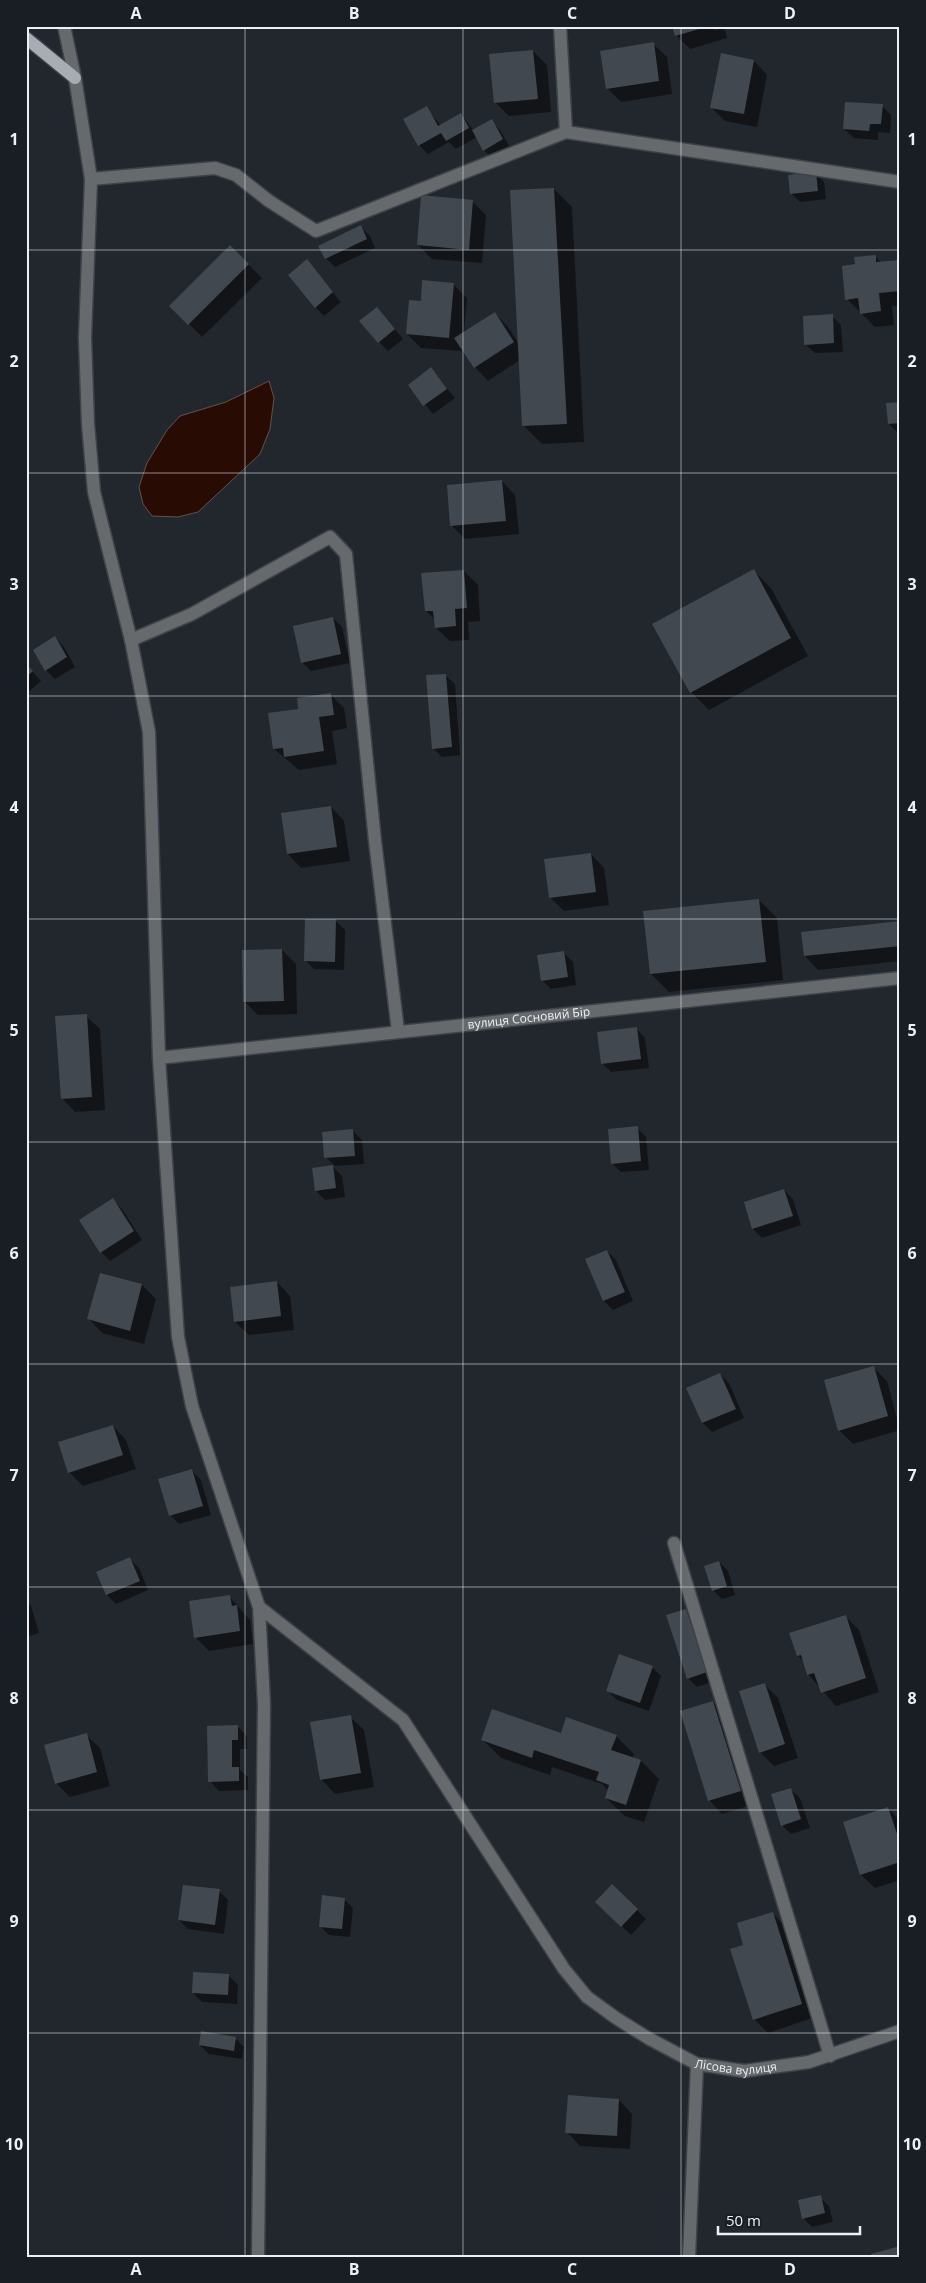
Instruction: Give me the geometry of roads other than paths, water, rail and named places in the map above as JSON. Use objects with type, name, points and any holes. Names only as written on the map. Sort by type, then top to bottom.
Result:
[{"type":"main road","points":[[26,38],[75,78]]},
{"type":"street","points":[[64,26],[75,78],[91,180],[85,338],[88,424],[94,492],[131,640],[149,732],[159,1058],[178,1337],[192,1406],[259,1608],[264,1704],[258,2257]]},
{"type":"street","points":[[560,26],[566,132]]},
{"type":"street","points":[[91,180],[215,168],[236,175],[269,201],[316,231],[566,132],[900,182]]},
{"type":"street","points":[[131,640],[192,614],[330,537],[346,554],[375,841],[398,1031]]},
{"type":"street","name":"вулиця Сосновий Бір","points":[[159,1058],[900,978]]},
{"type":"street","points":[[674,1543],[830,2056]]},
{"type":"street","points":[[259,1608],[403,1720],[564,1969],[587,1996],[648,2038],[697,2064]]},
{"type":"street","name":"Лісова вулиця","points":[[689,2257],[697,2064],[744,2072],[809,2062],[900,2031]]}]
